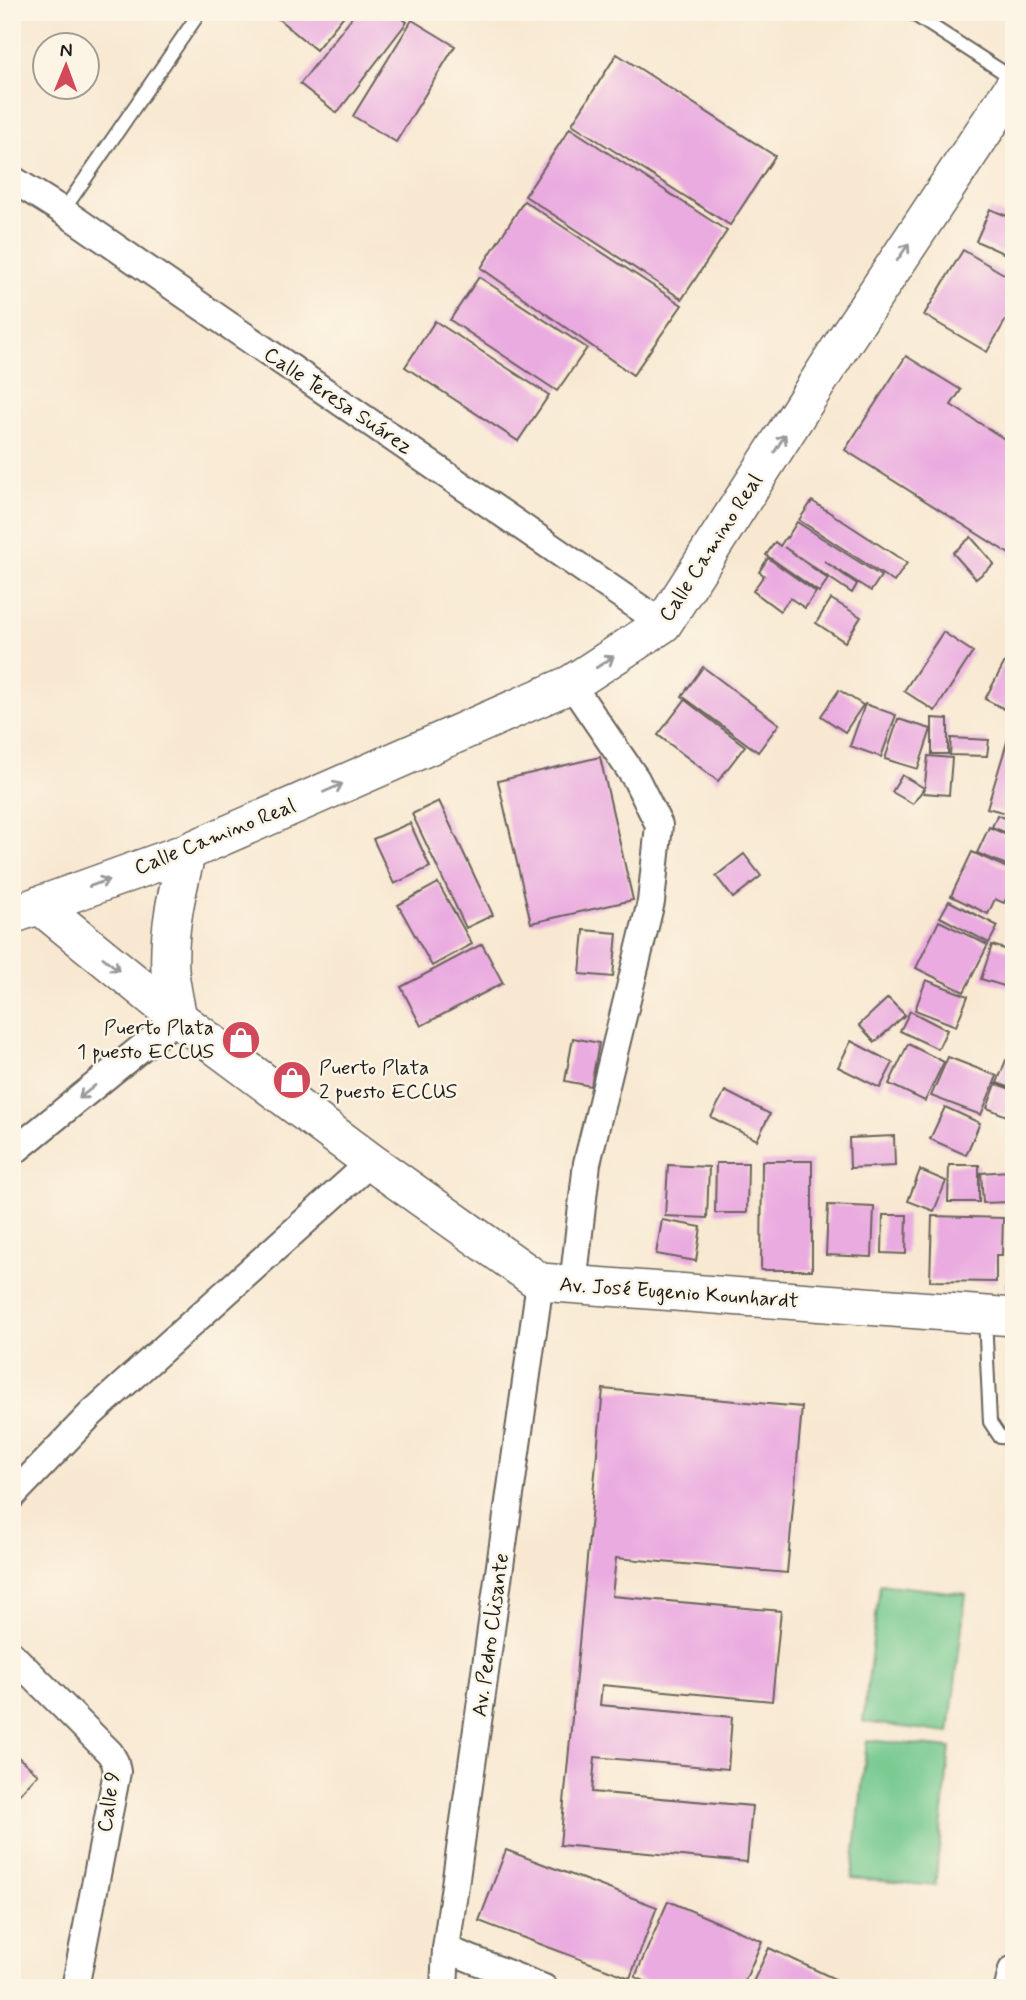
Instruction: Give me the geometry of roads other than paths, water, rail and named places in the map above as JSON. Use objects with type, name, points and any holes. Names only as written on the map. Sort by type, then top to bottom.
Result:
[{"type":"street","name":"Calle Camino Real","points":[[26,910],[187,852],[570,684],[663,624],[843,343],[1014,86]]},
{"type":"street","name":"Calle Teresa Suárez","points":[[12,179],[63,211],[663,624]]},
{"type":"street","name":"Av. Pedro Clisante","points":[[444,1988],[446,1949],[557,1284],[651,902],[659,825],[636,779],[570,684]]},
{"type":"street","points":[[12,1153],[178,1018],[170,970],[171,934],[174,903],[187,852]]},
{"type":"street","name":"Av. José Eugenio Kounhardt","points":[[26,910],[178,1018],[371,1162],[557,1284],[999,1316]]},
{"type":"street","points":[[12,1496],[92,1413],[371,1162]]},
{"type":"street","name":"Calle 9","points":[[12,1655],[110,1753],[117,1772],[75,1988]]},
{"type":"street","points":[[446,1949],[544,1988]]},
{"type":"lane","points":[[63,211],[200,12]]},
{"type":"lane","points":[[910,12],[1014,79]]},
{"type":"lane","points":[[999,1316],[990,1422],[1000,1437],[1014,1438]]},
{"type":"place","name":"Puerto Plata 1 puesto ECCUS","points":[[241,1040]]},
{"type":"place","name":"Puerto Plata 2 puesto ECCUS","points":[[292,1080]]}]
